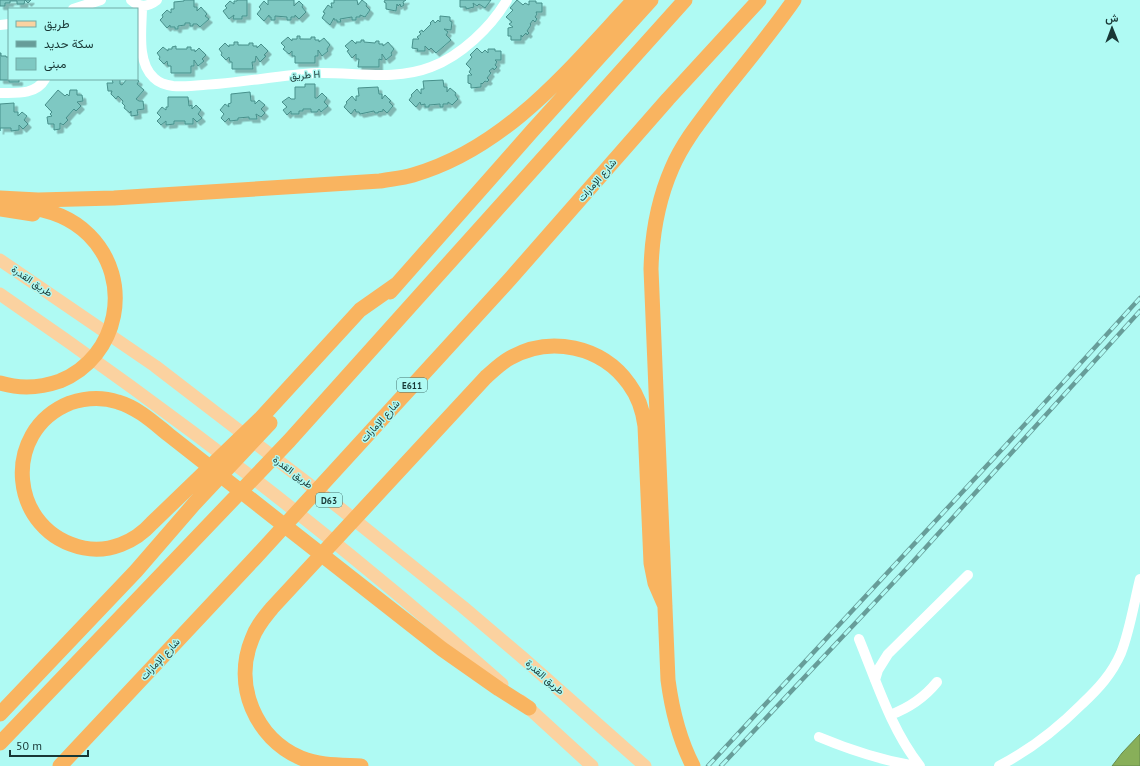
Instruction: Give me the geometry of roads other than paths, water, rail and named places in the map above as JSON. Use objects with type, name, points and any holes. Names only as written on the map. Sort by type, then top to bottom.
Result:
[{"type":"highway","points":[[0,198],[38,200],[114,198],[380,181],[413,175],[447,163],[489,139],[511,123],[557,82],[634,0]]},
{"type":"highway","points":[[0,714],[136,571],[194,504],[397,284],[533,130],[651,0]]},
{"type":"highway","points":[[0,743],[289,441],[685,0]]},
{"type":"highway","name":"شارع الإمارات","points":[[60,766],[254,558],[510,278],[668,99],[759,0]]},
{"type":"highway","points":[[693,766],[678,729],[670,696],[668,680],[651,248],[657,213],[664,186],[672,166],[693,130],[770,33],[794,0]]},
{"type":"highway","points":[[0,205],[52,212],[81,227],[89,234],[102,251],[112,271],[116,294],[114,317],[106,339],[84,366],[65,379],[43,386],[19,387],[0,383]]},
{"type":"highway","points":[[0,209],[42,216],[63,225],[80,237],[94,254],[99,264],[103,275],[106,296],[103,318],[97,333],[89,347],[73,362],[54,373],[38,377],[22,379],[0,376]]},
{"type":"highway","points":[[397,284],[360,310],[260,419],[145,531],[137,537],[128,542],[108,548],[87,548],[77,546],[58,539],[49,533],[38,522],[25,500],[21,480],[21,470],[25,449],[37,427],[56,410],[75,402],[85,399],[116,401],[135,410],[169,435],[442,649],[529,708]]},
{"type":"highway","points":[[361,766],[324,764],[303,758],[284,748],[268,734],[258,721],[251,706],[245,684],[246,660],[252,638],[264,617],[486,378],[497,367],[510,358],[538,347],[553,346],[575,348],[596,355],[609,363],[630,384],[643,411],[646,426],[651,563],[655,583],[665,606]]},
{"type":"main road","name":"طريق القدرة","points":[[0,260],[155,366],[341,509],[511,648],[643,764]]},
{"type":"main road","points":[[0,294],[134,388],[267,488],[379,579],[529,708],[592,766]]},
{"type":"street","points":[[76,8],[101,0]]},
{"type":"street","points":[[131,0],[135,4],[142,6],[150,5],[157,0]]},
{"type":"street","name":"طريق H","points":[[142,6],[142,51],[143,61],[147,71],[154,79],[163,84],[184,86],[229,84],[291,75],[318,73],[373,75],[402,74],[431,67],[458,53],[484,30],[507,0]]},
{"type":"street","points":[[0,93],[30,92],[42,84],[44,80]]},
{"type":"street","points":[[875,680],[878,670],[888,654],[968,575]]},
{"type":"street","points":[[999,766],[1026,751],[1052,732],[1104,681],[1116,662],[1124,643],[1140,579]]},
{"type":"street","points":[[859,639],[901,740],[920,766]]},
{"type":"street","points":[[890,715],[903,710],[916,702],[931,690],[937,682]]},
{"type":"street","points":[[819,737],[858,752],[915,766]]},
{"type":"railway","points":[[708,766],[1006,445],[1140,298]]},
{"type":"railway","points":[[721,766],[909,566],[1140,311]]}]
